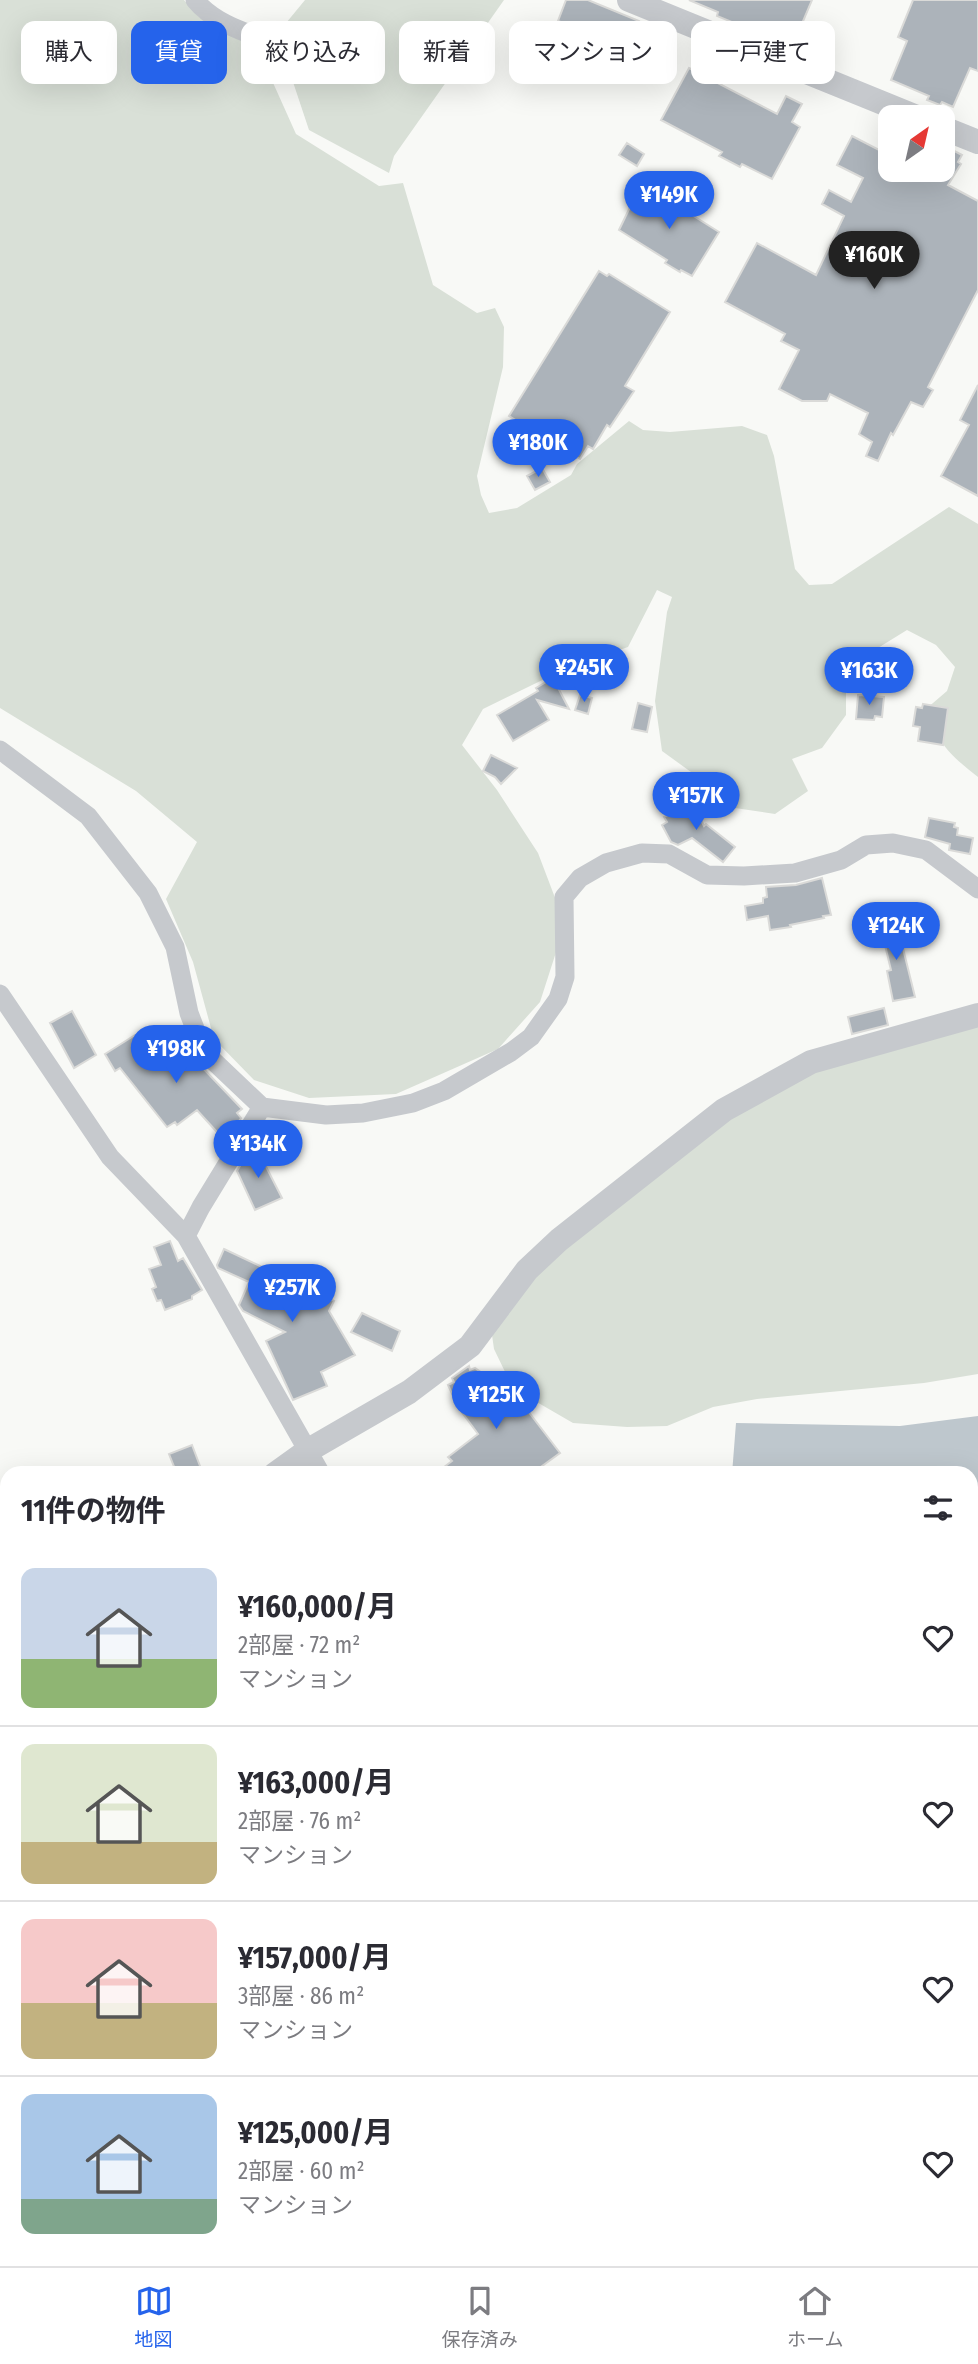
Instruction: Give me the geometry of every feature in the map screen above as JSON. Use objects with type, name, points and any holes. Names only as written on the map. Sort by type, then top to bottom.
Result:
[{"type":"street","points":[[195,0],[201,7],[241,32]]},
{"type":"street","points":[[629,0],[887,105]]},
{"type":"street","points":[[956,133],[978,142]]},
{"type":"street","points":[[0,750],[88,816],[148,893],[175,947],[189,1013],[204,1052],[262,1107],[327,1115],[363,1113],[413,1102],[444,1091],[511,1052],[531,1037],[558,999],[565,977],[564,898],[580,878],[606,863],[642,853],[668,854],[707,875],[795,873],[841,860],[866,845],[893,843],[926,850],[978,889]]},
{"type":"street","points":[[0,994],[110,1157],[186,1236],[316,1466]]},
{"type":"street","points":[[286,1466],[409,1392],[470,1346],[527,1270],[559,1240],[724,1110],[811,1062],[978,1015]]},
{"type":"street","points":[[186,1236],[262,1107]]},
{"type":"shaded area","points":[[0,0],[184,0],[199,17],[207,21],[131,21],[131,84],[227,84],[227,31],[241,39],[241,84],[274,84],[296,134],[379,186],[403,183],[433,285],[477,313],[495,308],[504,327],[503,367],[477,476],[489,513],[517,508],[571,475],[577,464],[629,421],[643,430],[670,432],[742,426],[767,435],[774,456],[795,569],[809,585],[832,584],[949,507],[978,524],[978,777],[946,748],[926,709],[947,691],[955,667],[936,645],[907,630],[873,651],[869,674],[846,686],[846,715],[822,748],[792,759],[808,791],[775,814],[735,808],[713,788],[662,751],[655,701],[667,612],[672,597],[657,590],[628,647],[565,669],[483,709],[462,745],[497,790],[538,853],[557,903],[559,943],[540,1002],[498,1049],[396,1094],[309,1098],[254,1080],[214,1039],[193,962],[166,899],[197,842],[136,791],[0,708]]},
{"type":"shaded area","points":[[305,0],[504,0],[489,21],[399,21],[399,84],[445,84],[394,156],[389,173],[309,130],[294,84],[385,84],[385,21],[288,21]]},
{"type":"shaded area","points":[[978,1018],[978,1374],[924,1383],[757,1399],[713,1407],[667,1426],[627,1427],[573,1423],[535,1401],[508,1378],[494,1349],[491,1328],[562,1241],[721,1120],[822,1068]]},
{"type":"shaded area","points":[[978,1416],[978,1466],[733,1466],[736,1423],[900,1426]]},
{"type":"building","points":[[566,0],[588,0],[639,21],[558,21]]},
{"type":"building","points":[[689,0],[812,0],[803,21],[729,21],[717,16],[718,12]]},
{"type":"building","points":[[913,0],[978,0],[978,71],[970,68],[954,105],[942,102],[940,105],[927,100],[929,96],[891,80],[907,41],[898,37]]},
{"type":"building","points":[[689,68],[691,84],[720,84],[777,114],[786,96],[802,104],[792,122],[800,127],[772,179],[719,156],[722,152],[661,120]]},
{"type":"building","points":[[852,136],[878,149],[878,182],[950,182],[948,185],[978,201],[978,290],[928,387],[933,390],[923,407],[911,402],[893,435],[891,433],[878,461],[866,456],[872,442],[859,434],[868,413],[830,394],[827,401],[802,401],[779,389],[799,350],[781,341],[785,334],[725,302],[757,243],[816,275],[844,216],[822,204],[829,190],[851,202],[863,178],[837,165]]},
{"type":"building","points":[[627,143],[644,154],[637,166],[619,155]]},
{"type":"building","points":[[956,152],[962,155],[958,162],[961,164],[956,172]]},
{"type":"building","points":[[646,186],[719,232],[692,276],[665,263],[667,260],[619,230],[633,201],[635,203]]},
{"type":"building","points":[[599,271],[607,276],[609,274],[670,312],[625,386],[634,391],[610,427],[607,425],[593,449],[588,446],[580,459],[509,416]]},
{"type":"building","points":[[978,385],[978,496],[941,476],[969,425],[960,420]]},
{"type":"building","points":[[542,468],[550,482],[535,490],[527,476]]},
{"type":"building","points":[[553,678],[569,709],[537,700],[549,720],[513,741],[497,715],[538,691],[536,688]]},
{"type":"building","points":[[580,695],[592,698],[588,714],[575,710]]},
{"type":"building","points":[[858,695],[884,697],[882,717],[875,716],[874,720],[856,719]]},
{"type":"building","points":[[638,703],[652,707],[647,732],[632,729]]},
{"type":"building","points":[[923,704],[948,708],[943,745],[918,741],[920,727],[913,726],[916,707],[922,708]]},
{"type":"building","points":[[491,755],[517,768],[501,784],[495,777],[483,771]]},
{"type":"building","points":[[686,806],[687,809],[694,806],[704,826],[706,824],[735,847],[723,862],[692,838],[678,845],[671,842],[662,825],[667,822],[664,817]]},
{"type":"building","points":[[929,818],[955,823],[954,827],[958,828],[957,835],[973,838],[970,854],[949,850],[950,844],[925,837]]},
{"type":"building","points":[[822,878],[831,915],[790,925],[791,927],[770,930],[768,916],[747,920],[745,906],[763,903],[763,898],[767,897],[766,887],[796,885]]},
{"type":"building","points":[[896,920],[915,997],[893,1001],[887,971],[891,970],[877,925]]},
{"type":"building","points":[[884,1008],[888,1025],[852,1034],[848,1017]]},
{"type":"building","points":[[72,1011],[96,1055],[74,1068],[50,1023]]},
{"type":"building","points":[[135,1035],[153,1058],[180,1036],[196,1061],[242,1109],[237,1113],[241,1118],[226,1142],[197,1110],[177,1125],[175,1122],[167,1127],[120,1068],[115,1071],[105,1054]]},
{"type":"building","points":[[254,1143],[282,1198],[255,1210],[237,1171]]},
{"type":"building","points":[[170,1241],[178,1261],[183,1258],[202,1290],[192,1296],[192,1299],[165,1310],[152,1289],[156,1287],[149,1269],[161,1265],[154,1247]]},
{"type":"building","points":[[224,1249],[334,1301],[329,1311],[355,1355],[321,1372],[327,1386],[293,1400],[266,1341],[285,1332],[243,1311],[239,1305],[249,1282],[218,1268]]},
{"type":"building","points":[[362,1313],[400,1331],[392,1351],[351,1332]]},
{"type":"building","points":[[469,1366],[470,1370],[475,1368],[505,1390],[517,1406],[521,1402],[560,1453],[542,1466],[445,1466],[452,1461],[448,1457],[478,1434],[458,1407],[448,1385],[454,1382],[452,1378]]},
{"type":"building","points":[[192,1445],[200,1466],[174,1466],[169,1454]]}]
